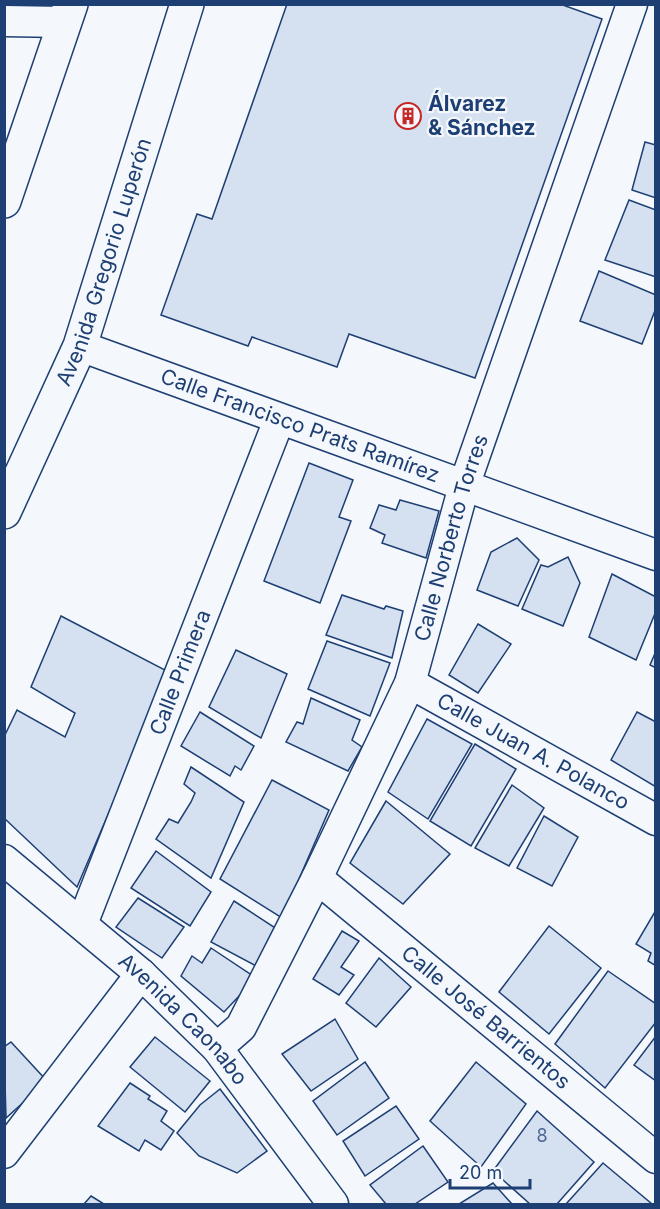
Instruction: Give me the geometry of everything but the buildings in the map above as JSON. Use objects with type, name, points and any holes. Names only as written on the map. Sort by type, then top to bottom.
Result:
[{"type":"main road","name":"Avenida Gregorio Luperón","points":[[4,512],[80,346],[187,4]]},
{"type":"main road","points":[[4,201],[68,13]]},
{"type":"street","name":"Calle Norberto Torres","points":[[217,1048],[241,1027],[317,878],[410,683],[465,486],[633,4]]},
{"type":"street","points":[[4,21],[68,13]]},
{"type":"street","name":"Calle Francisco Prats Ramírez","points":[[80,346],[656,555]]},
{"type":"street","name":"Calle Primera","points":[[82,924],[279,420]]},
{"type":"street","name":"Calle Juan A. Polanco","points":[[410,683],[656,820]]},
{"type":"street","name":"Avenida Caonabo","points":[[4,860],[141,974],[217,1048],[333,1204]]},
{"type":"street","name":"Calle José Barrientos","points":[[317,878],[656,1158]]},
{"type":"street","points":[[4,1153],[141,974]]},
{"type":"place","name":"Álvarez & Sánchez","points":[[408,116]]}]
